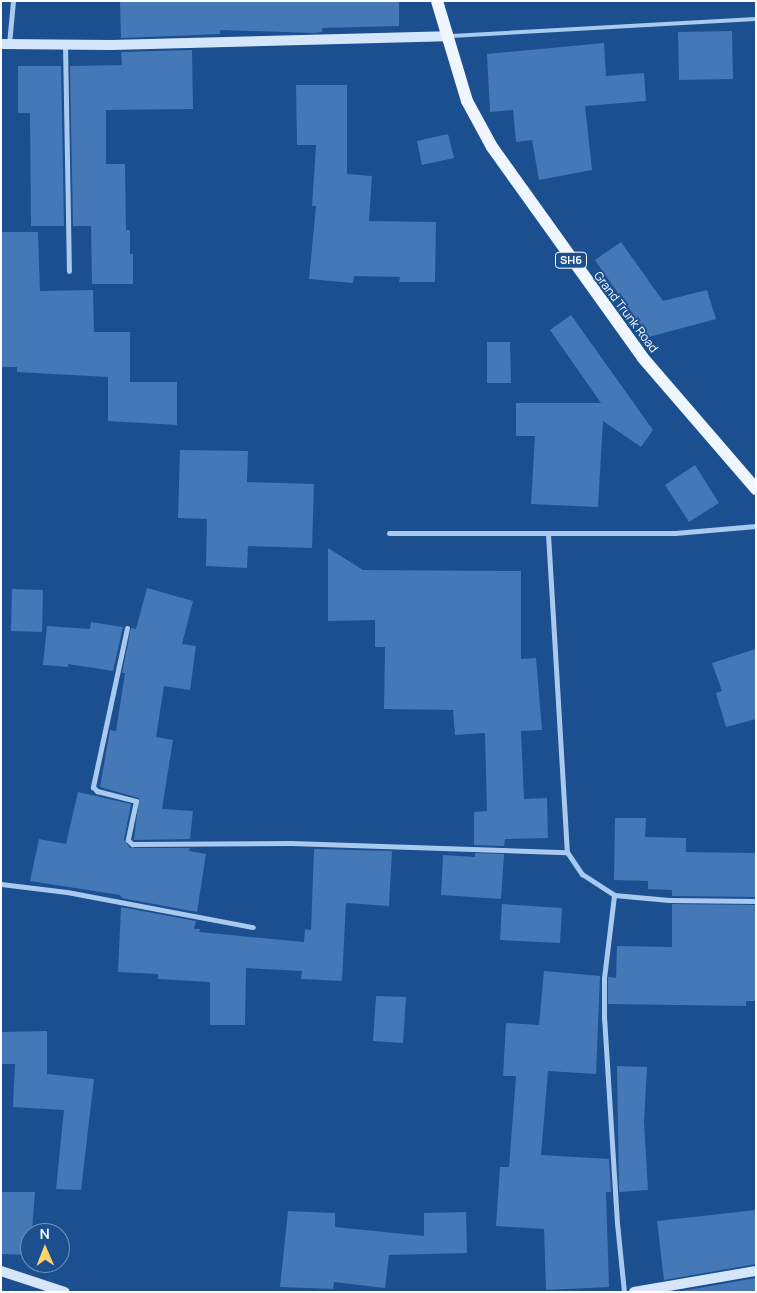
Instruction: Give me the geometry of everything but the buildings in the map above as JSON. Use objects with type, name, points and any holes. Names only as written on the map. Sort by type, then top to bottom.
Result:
[{"type":"main road","name":"Grand Trunk Road","points":[[437,1],[467,101],[497,155],[643,358],[756,489]]},
{"type":"street","points":[[13,1],[5,44],[446,36]]},
{"type":"street","points":[[66,44],[68,271]]},
{"type":"street","points":[[389,532],[675,533],[756,526]]},
{"type":"street","points":[[548,534],[566,852],[582,874],[614,895],[669,900],[756,901]]},
{"type":"street","points":[[126,628],[93,787],[97,791],[136,801],[128,840],[132,844],[291,843],[566,852]]},
{"type":"street","points":[[1,884],[67,892],[253,927]]},
{"type":"street","points":[[614,895],[604,978],[604,1018],[617,1223],[624,1292]]},
{"type":"street","points":[[1,1271],[65,1292]]},
{"type":"street","points":[[634,1292],[677,1288],[756,1271]]},
{"type":"lane","points":[[446,36],[756,19]]}]
